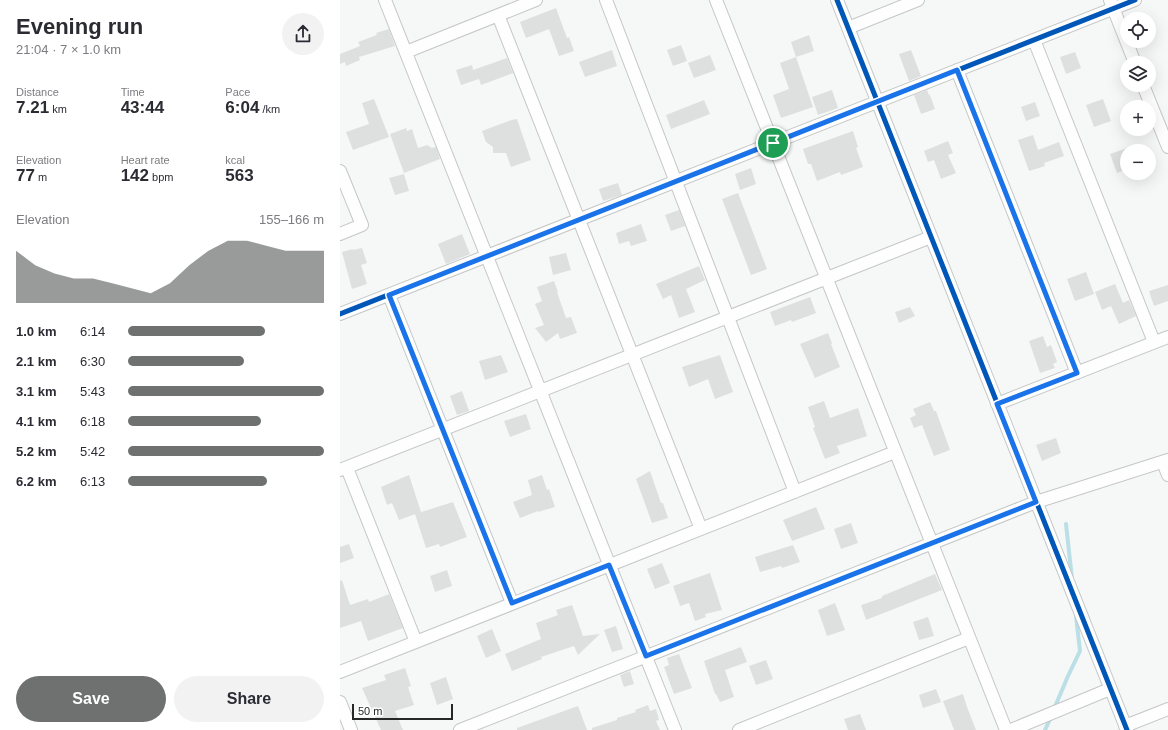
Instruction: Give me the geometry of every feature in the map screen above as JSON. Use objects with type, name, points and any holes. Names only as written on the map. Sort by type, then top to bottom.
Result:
[{"type":"street","points":[[385,0],[675,730]]},
{"type":"street","points":[[406,52],[536,0]]},
{"type":"street","points":[[606,0],[795,492]]},
{"type":"street","points":[[716,0],[1006,730]]},
{"type":"street","points":[[837,0],[1126,728],[1168,709]]},
{"type":"street","points":[[848,28],[918,0]]},
{"type":"street","points":[[340,314],[1034,40],[1111,4],[1135,0]]},
{"type":"street","points":[[1111,4],[1131,56]]},
{"type":"street","points":[[498,15],[701,529]]},
{"type":"street","points":[[1034,40],[1154,342]]},
{"type":"street","points":[[957,70],[1077,373]]},
{"type":"street","points":[[1146,92],[1168,147]]},
{"type":"street","points":[[340,170],[362,225],[340,234]]},
{"type":"street","points":[[416,642],[343,469],[931,237]]},
{"type":"street","points":[[389,295],[512,603]]},
{"type":"street","points":[[997,404],[1168,337]]},
{"type":"street","points":[[340,672],[895,452]]},
{"type":"street","points":[[460,730],[1036,502],[1165,461],[1168,476]]},
{"type":"street","points":[[739,730],[766,725],[969,638]]},
{"type":"street","points":[[1011,730],[1110,689]]},
{"type":"street","points":[[340,702],[351,730]]},
{"type":"building","points":[[556,8],[567,38],[569,37],[574,51],[559,56],[549,29],[526,38],[520,22]]},
{"type":"building","points":[[389,29],[395,46],[359,57],[360,60],[346,66],[345,62],[340,64],[340,54],[360,46],[358,42],[377,35],[376,33]]},
{"type":"building","points":[[809,35],[814,51],[796,57],[791,42]]},
{"type":"building","points":[[681,45],[687,61],[673,66],[667,50]]},
{"type":"building","points":[[612,50],[617,66],[585,77],[579,62]]},
{"type":"building","points":[[911,50],[921,76],[909,81],[899,54]]},
{"type":"building","points":[[1075,52],[1081,68],[1066,74],[1060,57]]},
{"type":"building","points":[[710,55],[716,70],[694,78],[688,63]]},
{"type":"building","points":[[796,57],[813,107],[781,118],[773,95],[789,89],[780,63]]},
{"type":"building","points":[[507,58],[513,73],[481,85],[479,79],[461,85],[456,70],[472,65],[473,70]]},
{"type":"building","points":[[832,90],[838,108],[818,115],[812,97]]},
{"type":"building","points":[[927,90],[935,109],[921,114],[914,95]]},
{"type":"building","points":[[374,99],[389,137],[353,150],[346,132],[369,124],[362,103]]},
{"type":"building","points":[[1103,99],[1111,121],[1094,127],[1086,105]]},
{"type":"building","points":[[704,100],[710,114],[671,129],[666,115]]},
{"type":"building","points":[[1035,102],[1040,116],[1026,121],[1021,107]]},
{"type":"building","points":[[517,119],[531,160],[511,167],[506,153],[493,153],[493,147],[486,142],[482,131]]},
{"type":"building","points":[[406,128],[407,131],[412,129],[418,148],[427,145],[432,148],[436,147],[440,159],[404,173],[390,134]]},
{"type":"building","points":[[853,131],[858,147],[856,148],[863,167],[841,175],[840,172],[817,181],[811,164],[808,164],[803,149]]},
{"type":"building","points":[[1033,135],[1038,150],[1059,142],[1064,156],[1044,163],[1045,166],[1029,171],[1018,140]]},
{"type":"building","points":[[948,141],[953,153],[948,155],[956,173],[941,179],[934,160],[928,162],[924,151]]},
{"type":"building","points":[[1120,150],[1120,172],[1117,173],[1110,154]]},
{"type":"building","points":[[751,168],[756,184],[740,190],[735,174]]},
{"type":"building","points":[[404,174],[409,191],[395,195],[389,178]]},
{"type":"building","points":[[618,183],[622,195],[603,201],[599,189]]},
{"type":"building","points":[[738,193],[767,269],[751,275],[722,199]]},
{"type":"building","points":[[679,210],[685,226],[671,231],[665,215]]},
{"type":"building","points":[[641,224],[647,241],[631,246],[629,241],[619,244],[616,233]]},
{"type":"building","points":[[462,234],[470,254],[446,264],[438,244]]},
{"type":"building","points":[[362,248],[367,263],[361,265],[367,284],[352,289],[342,252]]},
{"type":"building","points":[[566,253],[571,270],[553,275],[549,257]]},
{"type":"building","points":[[699,266],[705,280],[686,289],[695,312],[679,318],[671,295],[663,299],[656,284]]},
{"type":"building","points":[[1086,272],[1094,294],[1075,301],[1067,279]]},
{"type":"building","points":[[554,281],[566,318],[571,317],[577,333],[560,339],[558,333],[546,342],[535,328],[544,325],[535,304],[542,301],[537,287]]},
{"type":"building","points":[[1115,284],[1123,303],[1129,300],[1136,316],[1119,324],[1111,306],[1102,310],[1095,292]]},
{"type":"building","points":[[1168,285],[1168,301],[1154,306],[1149,291]]},
{"type":"building","points":[[810,297],[816,313],[792,322],[791,320],[775,326],[770,312]]},
{"type":"building","points":[[910,307],[915,316],[899,323],[895,312]]},
{"type":"building","points":[[828,333],[840,367],[815,378],[800,344]]},
{"type":"building","points":[[1043,336],[1047,347],[1051,345],[1057,362],[1053,364],[1055,368],[1040,373],[1029,341]]},
{"type":"building","points":[[501,355],[508,372],[485,380],[479,361]]},
{"type":"building","points":[[720,355],[733,392],[715,399],[708,379],[689,387],[682,367]]},
{"type":"building","points":[[462,391],[469,411],[457,415],[450,396]]},
{"type":"building","points":[[824,401],[830,418],[858,408],[867,436],[837,446],[840,453],[825,459],[813,428],[815,427],[808,407]]},
{"type":"building","points":[[930,402],[934,411],[936,411],[950,450],[934,456],[922,425],[914,428],[910,418],[916,415],[913,409]]},
{"type":"building","points":[[526,414],[531,429],[510,437],[504,421]]},
{"type":"building","points":[[1056,438],[1061,453],[1042,461],[1036,445]]},
{"type":"building","points":[[650,471],[668,518],[652,523],[636,479]]},
{"type":"building","points":[[409,475],[421,512],[399,520],[392,503],[387,505],[381,487]]},
{"type":"building","points":[[542,475],[547,490],[549,489],[555,507],[538,511],[520,518],[513,502],[532,495],[528,480]]},
{"type":"building","points":[[453,502],[467,537],[440,547],[439,544],[426,548],[415,514]]},
{"type":"building","points":[[816,507],[825,529],[792,541],[783,520]]},
{"type":"building","points":[[851,523],[858,543],[841,549],[834,529]]},
{"type":"building","points":[[349,544],[354,558],[340,563],[340,547]]},
{"type":"building","points":[[793,545],[800,562],[782,568],[781,566],[760,572],[755,557]]},
{"type":"building","points":[[662,563],[670,583],[655,589],[647,569]]},
{"type":"building","points":[[447,570],[452,586],[435,592],[430,576]]},
{"type":"building","points":[[710,573],[722,610],[705,614],[706,617],[695,621],[689,603],[680,606],[673,586]]},
{"type":"building","points":[[935,574],[942,590],[866,620],[861,605],[882,598],[882,596]]},
{"type":"building","points":[[342,580],[350,605],[368,599],[369,602],[389,594],[403,628],[368,641],[361,621],[340,628],[340,581]]},
{"type":"building","points":[[835,603],[845,630],[827,636],[818,610]]},
{"type":"building","points":[[572,605],[583,636],[600,634],[578,655],[574,646],[541,657],[542,659],[512,671],[505,654],[541,639],[536,623],[558,615],[556,610]]},
{"type":"building","points":[[928,617],[934,636],[919,640],[913,622]]},
{"type":"building","points":[[616,626],[623,649],[612,652],[604,630]]},
{"type":"building","points":[[492,629],[501,651],[486,658],[477,636]]},
{"type":"building","points":[[741,647],[747,662],[725,670],[734,697],[720,702],[715,694],[704,661]]},
{"type":"building","points":[[679,654],[692,688],[674,694],[664,667],[669,665],[667,658]]},
{"type":"building","points":[[766,660],[773,679],[756,685],[749,666]]},
{"type":"building","points":[[405,668],[411,686],[408,687],[414,705],[395,711],[403,730],[381,730],[362,688],[386,680],[384,675]]},
{"type":"building","points":[[630,671],[634,684],[624,687],[620,675]]},
{"type":"building","points":[[446,677],[453,699],[437,705],[430,683]]},
{"type":"building","points":[[936,689],[941,702],[923,708],[919,695]]},
{"type":"building","points":[[963,694],[976,730],[954,730],[943,701]]},
{"type":"building","points":[[648,705],[650,711],[656,709],[659,720],[656,721],[660,730],[592,730],[592,728],[617,720],[617,718],[636,712],[635,710]]},
{"type":"building","points":[[578,706],[587,730],[517,730],[517,728]]},
{"type":"building","points":[[860,714],[866,730],[848,730],[844,719]]},
{"type":"waterway","points":[[1066,524],[1072,579]]},
{"type":"waterway","points":[[1054,709],[1080,651],[1076,616]]},
{"type":"waterway","points":[[1045,730],[1051,717]]},
{"type":"cycle path","points":[[837,0],[1127,730]]},
{"type":"cycle path","points":[[340,314],[1135,0]]},
{"type":"route","points":[[957,70],[1077,373],[997,404],[1036,502],[646,656],[609,565],[512,603],[389,295],[773,143],[957,70]]}]
